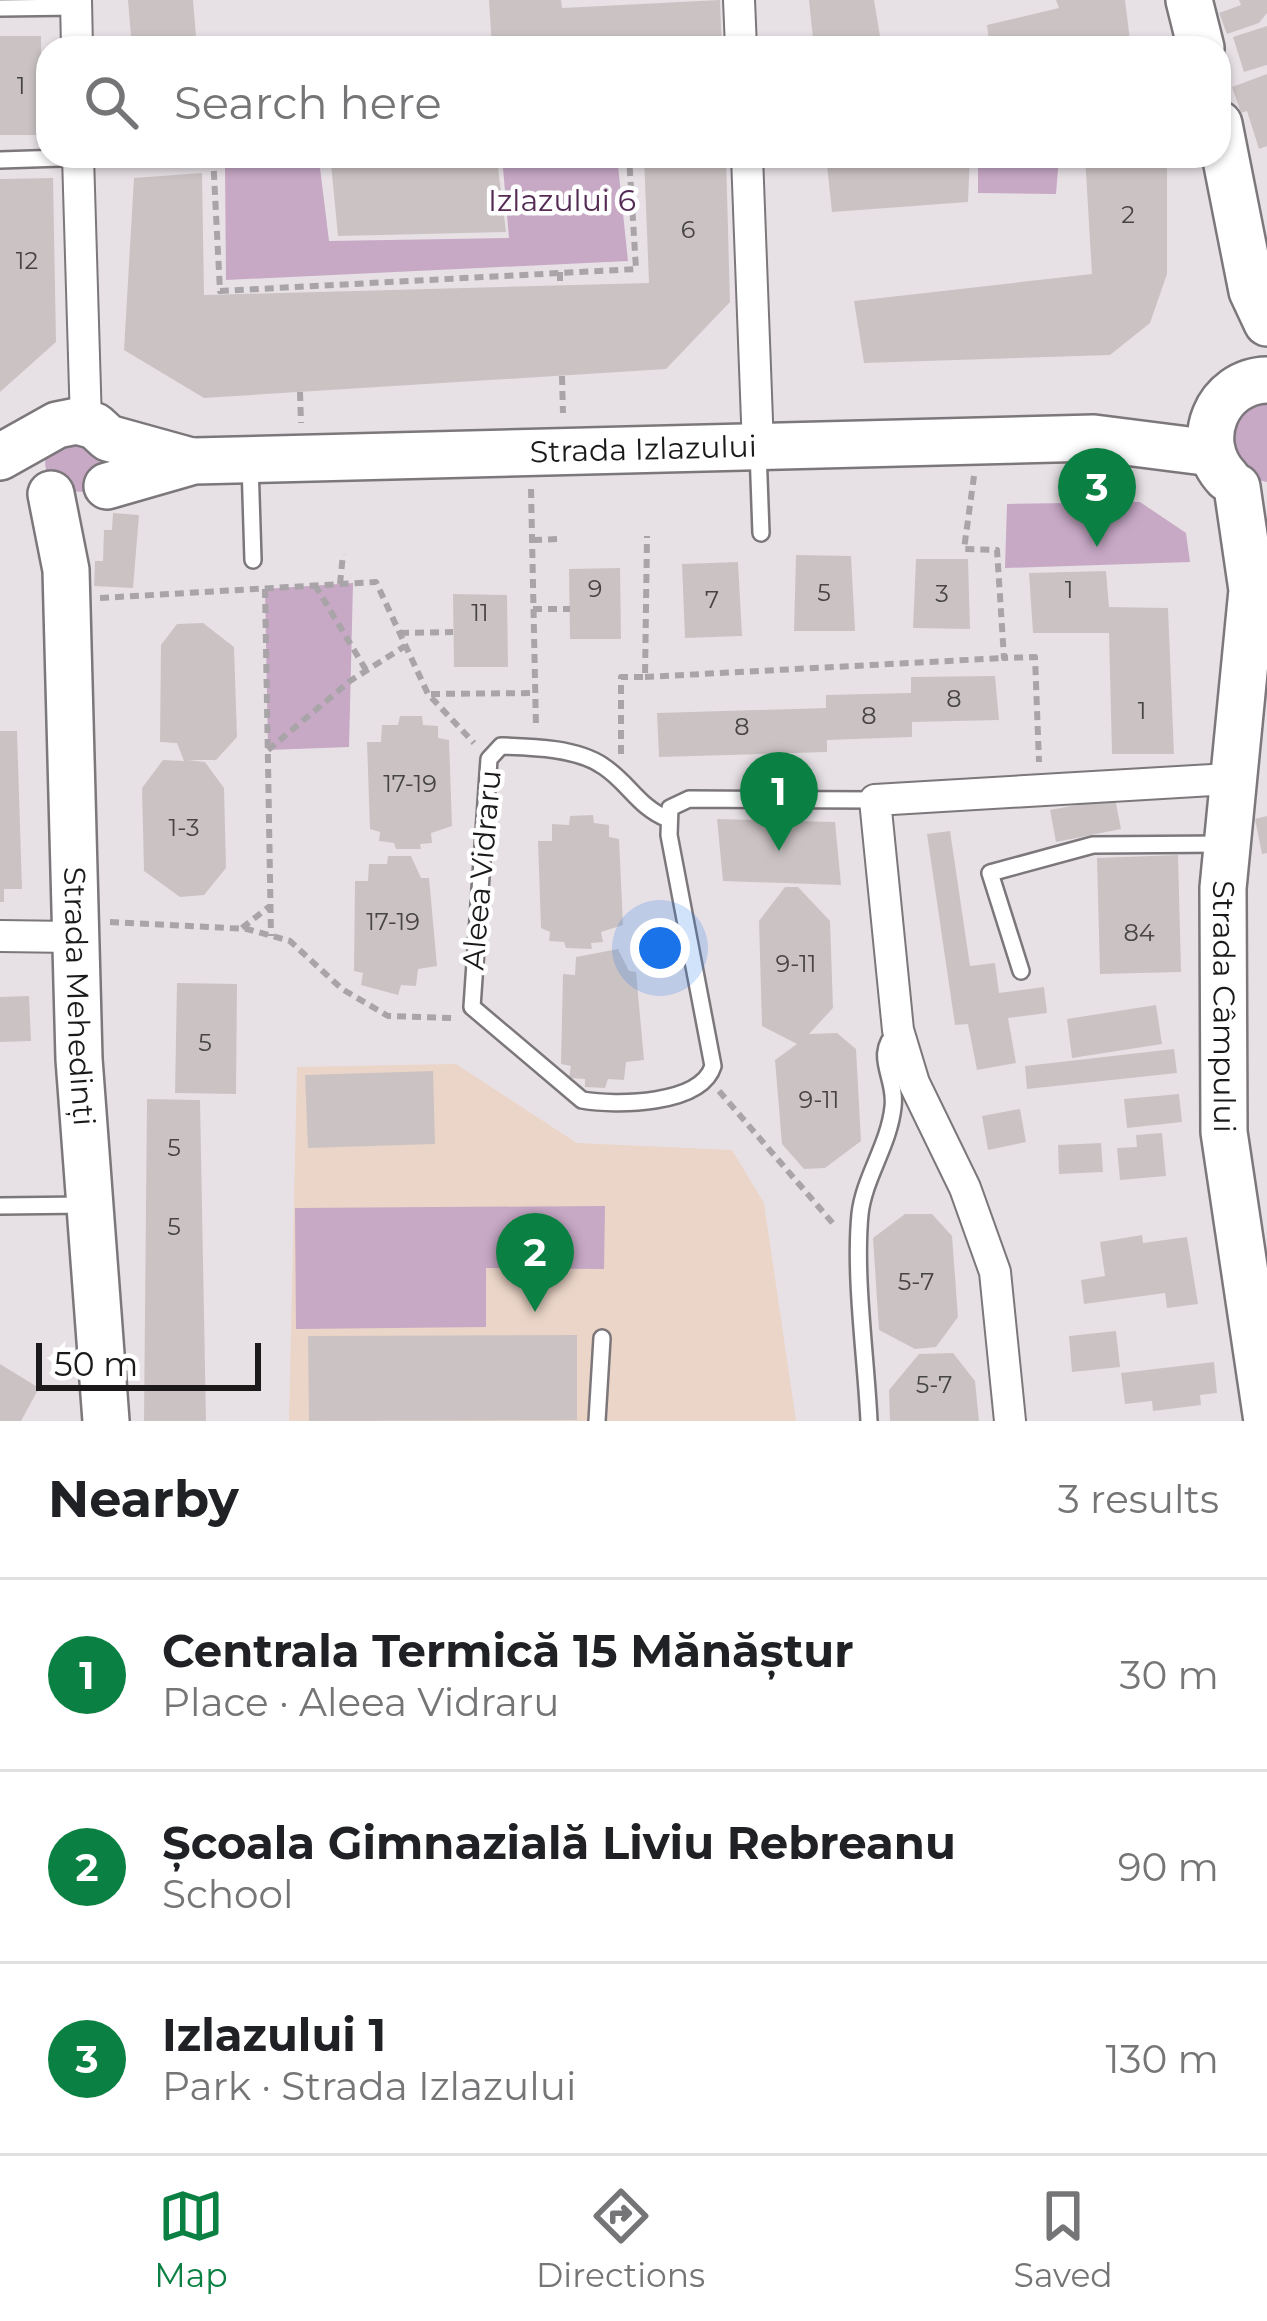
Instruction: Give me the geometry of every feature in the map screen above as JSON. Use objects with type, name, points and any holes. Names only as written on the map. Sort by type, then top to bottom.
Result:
[{"type":"street","points":[[739,0],[740,36]]},
{"type":"street","points":[[1189,0],[1198,36]]},
{"type":"street","points":[[76,4],[77,36]]},
{"type":"street","points":[[79,168],[97,430],[116,463],[102,491]]},
{"type":"street","points":[[747,168],[758,447]]},
{"type":"street","name":"Strada Câmpului","points":[[1229,168],[1259,307],[1240,436],[1259,572],[1229,779],[1220,1006],[1224,1132],[1267,1421]]},
{"type":"street","points":[[0,457],[67,422],[97,430]]},
{"type":"street","name":"Strada Izlazului","points":[[97,430],[194,461]]},
{"type":"street","name":"Strada Izlazului","points":[[0,484],[49,492],[74,502],[194,461],[1240,436]]},
{"type":"street","points":[[42,438],[34,459],[49,492]]},
{"type":"street","name":"Strada Mehedinți","points":[[73,584],[102,491]]},
{"type":"street","name":"Strada Mehedinți","points":[[49,492],[73,584],[93,1204],[106,1421]]},
{"type":"street","points":[[1010,1421],[995,1272],[964,1188],[914,1084],[898,1030],[874,800],[1229,779]]},
{"type":"street","points":[[0,936],[84,929]]},
{"type":"lane","points":[[0,8],[76,4]]},
{"type":"lane","points":[[0,160],[36,159]]},
{"type":"lane","points":[[758,447],[761,533]]},
{"type":"lane","points":[[250,460],[253,560]]},
{"type":"lane","name":"Aleea Vidraru","points":[[477,1016],[471,998],[489,759],[501,746],[591,760],[622,781],[644,809],[668,820]]},
{"type":"lane","points":[[477,1016],[582,1100],[605,1104],[695,1090],[709,1079],[713,1046],[668,820],[670,808],[689,799],[874,800]]},
{"type":"lane","points":[[1022,970],[990,873],[1093,845],[1225,844]]},
{"type":"lane","points":[[869,1421],[860,1212],[888,1144],[894,1099],[883,1056],[886,1041],[898,1030]]},
{"type":"lane","points":[[0,1206],[93,1204]]},
{"type":"lane","points":[[597,1421],[602,1339]]},
{"type":"path","points":[[214,168],[220,291],[636,268],[630,168]]},
{"type":"path","points":[[560,272],[560,285]]},
{"type":"path","points":[[562,376],[563,413]]},
{"type":"path","points":[[300,392],[301,423]]},
{"type":"path","points":[[976,466],[964,549],[997,550],[1004,658]]},
{"type":"path","points":[[531,497],[536,749]]},
{"type":"path","points":[[645,677],[647,536]]},
{"type":"path","points":[[532,540],[560,539]]},
{"type":"path","points":[[340,584],[343,554]]},
{"type":"path","points":[[73,584],[265,589],[376,582],[428,694],[489,759]]},
{"type":"path","points":[[315,585],[367,671]]},
{"type":"path","points":[[265,589],[271,936]]},
{"type":"path","points":[[533,609],[570,609]]},
{"type":"path","points":[[400,633],[453,632]]},
{"type":"path","points":[[268,750],[405,646]]},
{"type":"path","points":[[622,781],[621,677],[1036,657],[1040,788]]},
{"type":"path","points":[[428,694],[535,693]]},
{"type":"path","points":[[242,928],[270,906]]},
{"type":"path","points":[[84,929],[242,928],[290,941],[342,989],[388,1016],[419,1021],[477,1016]]},
{"type":"path","points":[[709,1079],[862,1257]]},
{"type":"shaded area","points":[[456,1064],[577,1143],[732,1150],[764,1203],[796,1421],[289,1421],[297,1067]]},
{"type":"green space","name":"Izlazului 6","points":[[225,168],[320,168],[329,241],[509,238],[503,168],[618,168],[628,261],[226,280]]},
{"type":"green space","points":[[978,168],[1058,168],[1056,194],[978,193]]},
{"type":"green space","points":[[1267,391],[1267,482],[1244,477],[1223,425]]},
{"type":"green space","points":[[60,430],[109,457],[108,468],[86,492],[64,491],[46,469],[46,456]]},
{"type":"green space","points":[[1140,502],[1186,533],[1190,562],[1005,568],[1007,504]]},
{"type":"green space","points":[[353,583],[349,747],[268,750],[265,589]]},
{"type":"green space","points":[[605,1206],[604,1269],[486,1268],[486,1327],[296,1329],[295,1208]]},
{"type":"building","points":[[128,0],[193,0],[196,36],[131,36]]},
{"type":"building","points":[[489,0],[561,0],[562,8],[720,0],[722,36],[491,36]]},
{"type":"building","points":[[809,0],[874,0],[880,36],[813,36]]},
{"type":"building","points":[[1056,0],[1125,0],[1130,36],[988,36],[987,25],[1059,8]]},
{"type":"building","points":[[1239,0],[1267,0],[1267,13],[1259,23],[1227,34],[1219,13],[1241,5]]},
{"type":"building","points":[[1267,26],[1267,65],[1244,72],[1233,37]]},
{"type":"building","points":[[0,36],[36,36],[36,135],[0,135]]},
{"type":"building","points":[[1267,74],[1267,146],[1259,149],[1247,111],[1241,113],[1232,87]]},
{"type":"building","points":[[331,168],[498,168],[506,232],[338,236]]},
{"type":"building","points":[[644,168],[726,168],[730,302],[666,369],[204,398],[124,350],[134,178],[202,173],[204,295],[649,283]]},
{"type":"building","points":[[827,168],[969,168],[968,202],[832,212]]},
{"type":"building","points":[[1086,168],[1167,168],[1167,274],[1150,323],[1110,355],[864,363],[854,301],[1092,274]]},
{"type":"building","points":[[53,178],[56,342],[0,392],[0,179]]},
{"type":"building","points":[[113,513],[139,515],[133,588],[94,586],[95,561],[103,561],[104,530],[112,530]]},
{"type":"building","points":[[796,555],[851,556],[855,631],[794,631]]},
{"type":"building","points":[[916,559],[968,559],[970,629],[913,628]]},
{"type":"building","points":[[738,562],[742,636],[685,638],[682,564]]},
{"type":"building","points":[[620,568],[621,639],[570,639],[569,569]]},
{"type":"building","points":[[1106,571],[1109,607],[1168,608],[1174,754],[1112,754],[1109,633],[1033,633],[1029,573]]},
{"type":"building","points":[[453,594],[507,595],[508,667],[454,667]]},
{"type":"building","points":[[203,623],[234,647],[237,737],[216,760],[188,760],[205,762],[224,788],[226,868],[204,895],[180,897],[144,871],[142,788],[163,760],[184,761],[177,743],[160,742],[161,645],[177,624]]},
{"type":"building","points":[[995,676],[999,720],[912,722],[912,737],[827,740],[827,752],[659,757],[657,713],[826,708],[826,695],[911,693],[911,677]]},
{"type":"building","points":[[400,716],[422,716],[423,725],[438,726],[438,738],[449,740],[452,826],[431,833],[432,843],[420,844],[421,849],[396,849],[394,843],[379,841],[380,832],[370,829],[367,742],[381,742],[382,725],[398,725]]},
{"type":"building","points":[[0,731],[17,731],[22,889],[4,889],[4,902],[0,902]]},
{"type":"building","points":[[1115,798],[1121,829],[1056,842],[1050,810]]},
{"type":"building","points":[[593,815],[594,823],[609,825],[609,837],[619,839],[623,925],[601,932],[603,942],[591,943],[592,949],[566,948],[564,942],[549,941],[550,932],[541,928],[538,841],[552,841],[552,824],[569,825],[570,816]]},
{"type":"building","points":[[1267,816],[1267,853],[1262,854],[1255,819]]},
{"type":"building","points":[[717,819],[835,822],[841,885],[723,881]]},
{"type":"building","points":[[950,831],[970,966],[995,963],[999,993],[1044,987],[1047,1013],[1008,1018],[1016,1063],[977,1070],[968,1024],[955,1025],[927,834]]},
{"type":"building","points":[[1178,855],[1181,972],[1100,974],[1097,858]]},
{"type":"building","points":[[388,856],[411,856],[421,878],[429,878],[437,966],[418,969],[416,986],[401,985],[398,995],[361,985],[363,973],[354,971],[355,881],[368,881],[369,864],[387,864]]},
{"type":"building","points":[[785,887],[798,887],[830,921],[833,1008],[809,1034],[837,1033],[856,1049],[861,1141],[825,1168],[804,1169],[782,1144],[775,1060],[797,1044],[762,1026],[759,921]]},
{"type":"building","points":[[618,949],[629,971],[636,972],[644,1060],[626,1062],[624,1080],[608,1079],[605,1088],[585,1087],[585,1079],[569,1078],[571,1066],[561,1064],[563,974],[575,975],[576,957]]},
{"type":"building","points":[[177,983],[237,984],[236,1094],[175,1093]]},
{"type":"building","points":[[29,996],[31,1041],[0,1042],[0,997]]},
{"type":"building","points":[[1156,1005],[1162,1044],[1072,1058],[1067,1019]]},
{"type":"building","points":[[1174,1049],[1177,1073],[1027,1089],[1025,1066]]},
{"type":"building","points":[[433,1071],[435,1144],[308,1148],[305,1075]]},
{"type":"building","points":[[1179,1094],[1182,1122],[1127,1128],[1124,1099]]},
{"type":"building","points":[[147,1099],[200,1100],[206,1421],[144,1421]]},
{"type":"building","points":[[1020,1109],[1026,1142],[988,1150],[982,1116]]},
{"type":"building","points":[[1162,1133],[1166,1176],[1120,1180],[1117,1148],[1137,1147],[1136,1135]]},
{"type":"building","points":[[1101,1143],[1103,1172],[1059,1174],[1058,1145]]},
{"type":"building","points":[[905,1214],[932,1214],[952,1236],[958,1317],[936,1347],[915,1349],[879,1330],[873,1238]]},
{"type":"building","points":[[1142,1235],[1143,1243],[1187,1237],[1198,1304],[1167,1308],[1165,1293],[1084,1304],[1081,1280],[1105,1276],[1100,1242]]},
{"type":"building","points":[[1116,1331],[1120,1367],[1072,1372],[1069,1336]]},
{"type":"building","points":[[577,1335],[577,1420],[309,1421],[308,1336]]},
{"type":"building","points":[[953,1353],[975,1381],[979,1421],[890,1421],[889,1390],[919,1354]]},
{"type":"building","points":[[1214,1362],[1217,1393],[1200,1395],[1201,1405],[1153,1411],[1152,1401],[1125,1404],[1121,1373]]},
{"type":"building","points":[[0,1364],[39,1388],[21,1421],[0,1421]]},
{"type":"place","name":"Izlazului 1","points":[[1097,547]]},
{"type":"place","name":"Centrala Termică 15 Mănăștur","points":[[779,851]]},
{"type":"place","name":"Școala Gimnazială Liviu Rebreanu","points":[[535,1312]]}]
